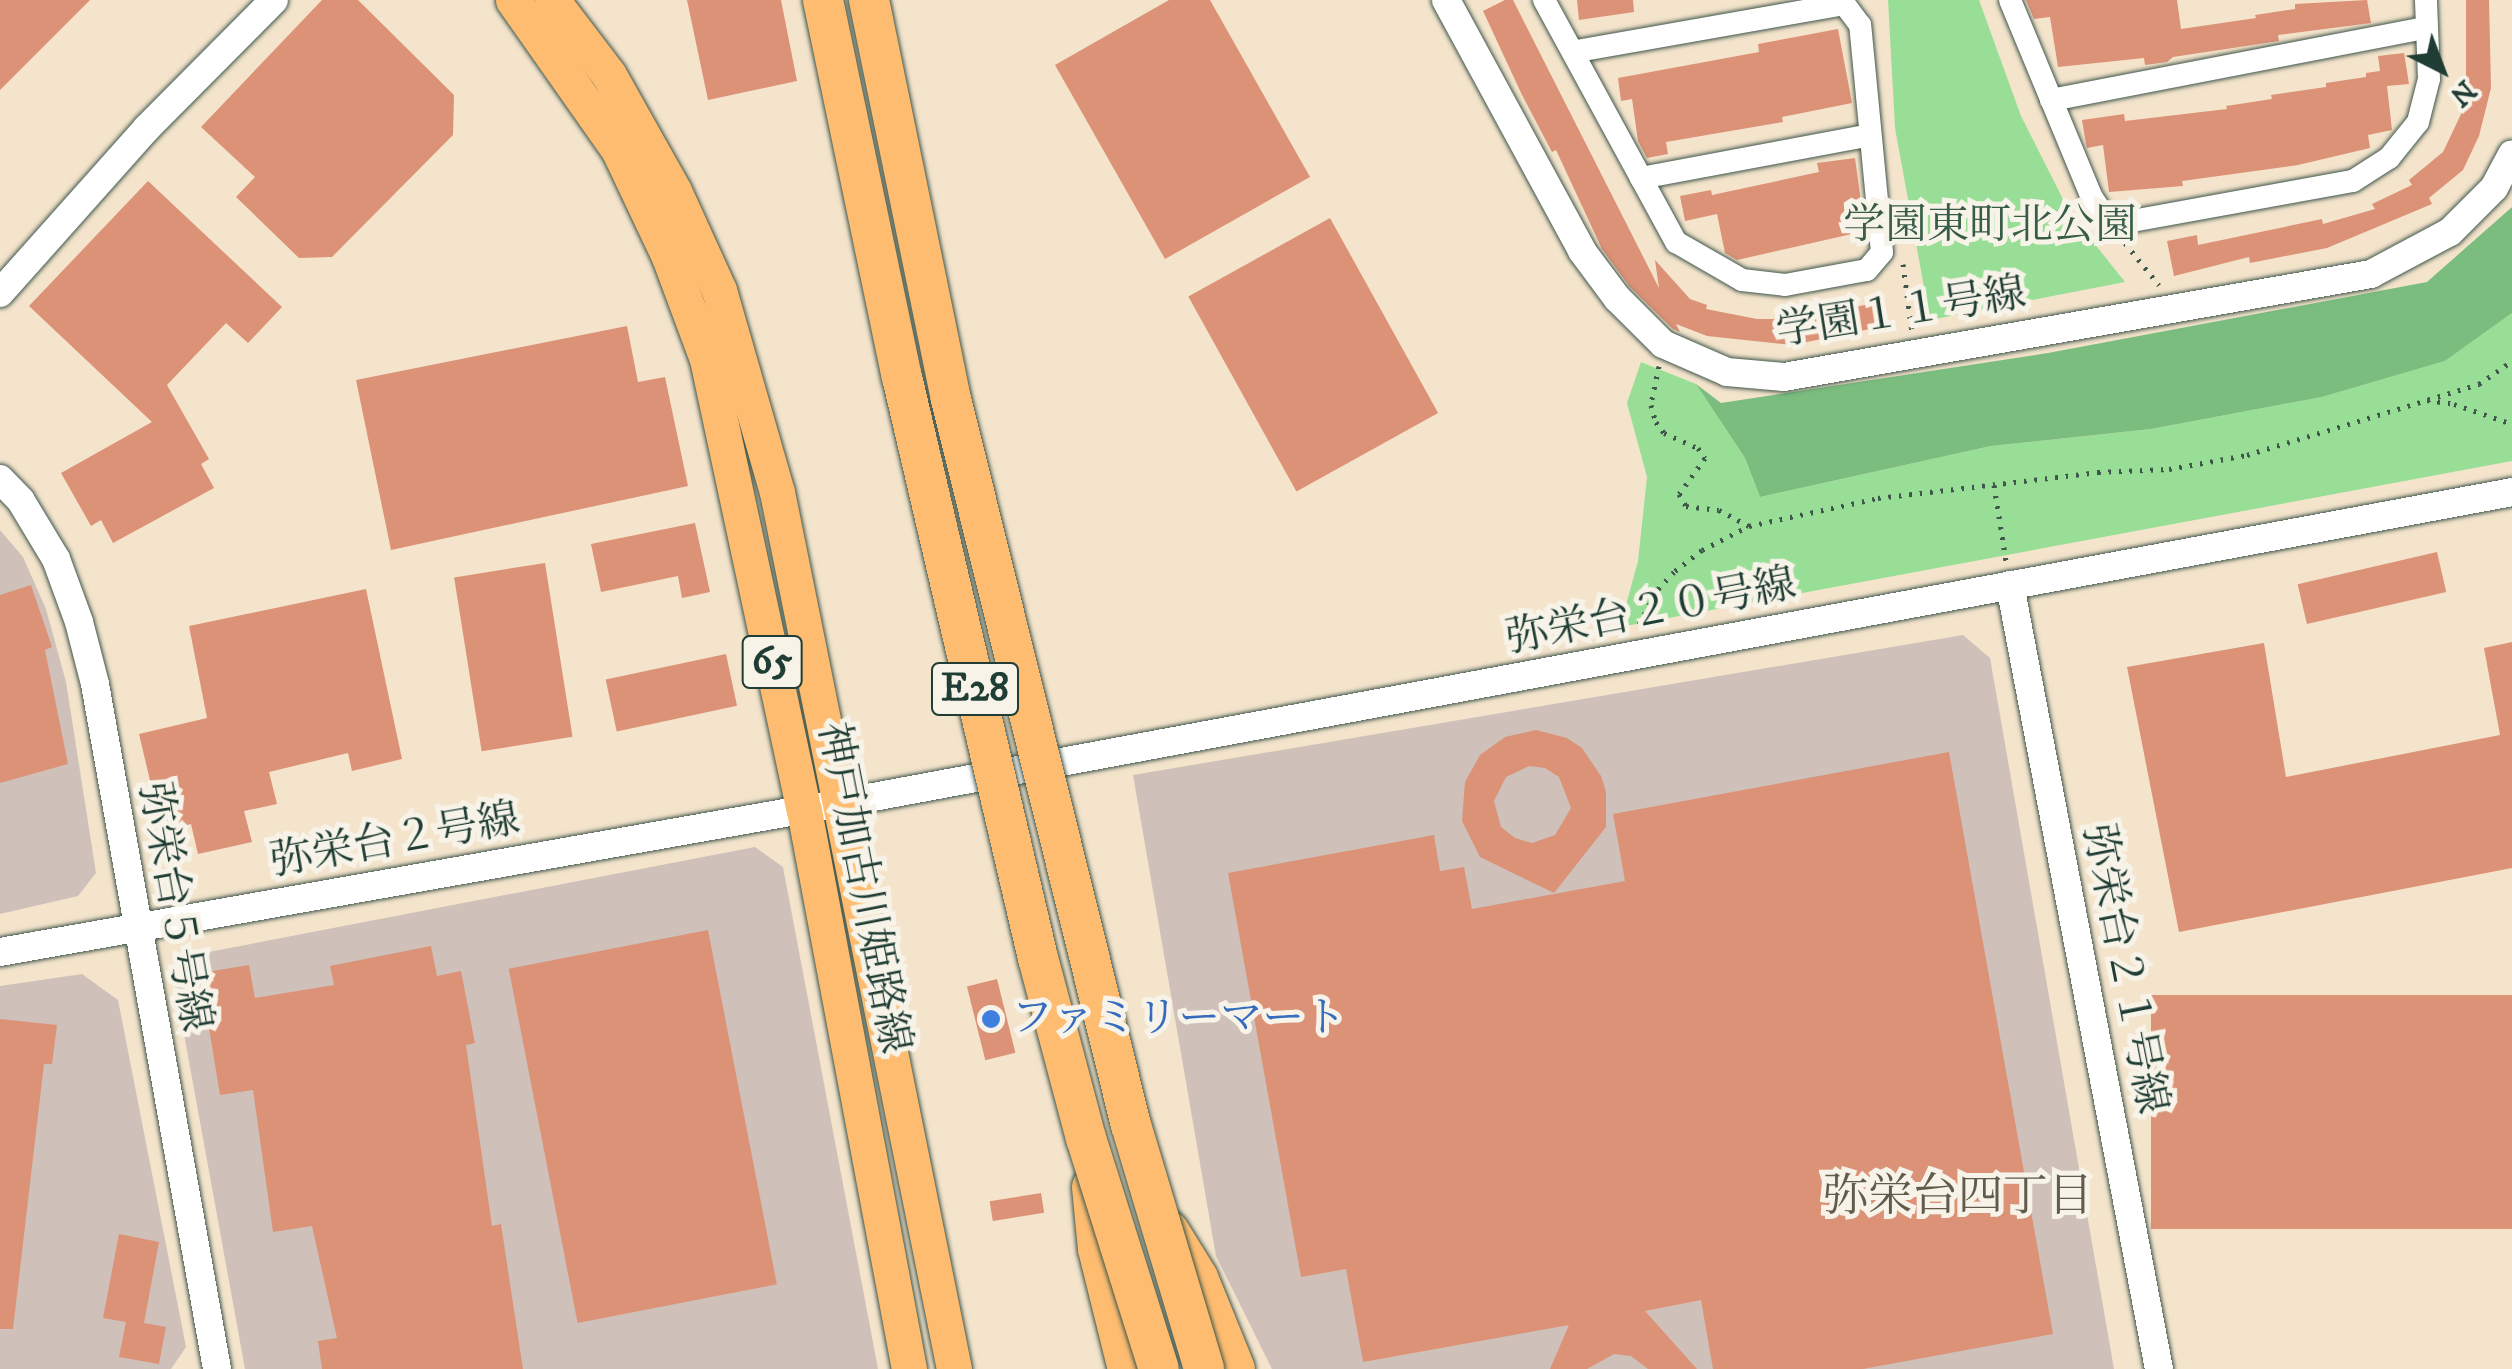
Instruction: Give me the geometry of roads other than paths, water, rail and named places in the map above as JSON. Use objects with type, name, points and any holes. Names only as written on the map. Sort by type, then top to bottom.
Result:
[{"type":"highway","name":"E28","points":[[823,0],[902,378],[1038,958],[1086,1138],[1160,1369]]},
{"type":"highway","name":"E28","points":[[869,0],[951,398],[1153,1207],[1204,1369]]},
{"type":"highway","points":[[1086,1138],[1098,1249],[1128,1369]]},
{"type":"highway","points":[[1153,1207],[1198,1278],[1235,1369]]},
{"type":"main road","name":"神戸加古川姫路線","points":[[513,0],[619,151],[669,257],[707,359],[804,810],[908,1369]]},
{"type":"main road","name":"神戸加古川姫路線","points":[[552,0],[609,75],[674,191],[719,290],[778,492],[954,1369]]},
{"type":"street","points":[[0,293],[147,128],[274,0]]},
{"type":"street","name":"学園１１号線","points":[[1446,0],[1582,251],[1618,298],[1664,344],[1727,372],[1784,378],[2371,274],[2450,232],[2494,188],[2512,154]]},
{"type":"street","points":[[1544,0],[1676,242],[1705,263],[1742,280],[1785,285],[1867,270],[1882,252],[1860,25],[1844,4],[1573,52]]},
{"type":"street","points":[[2010,0],[2091,196],[2110,225],[2353,181],[2389,158],[2418,122],[2429,79],[2424,28],[2426,0]]},
{"type":"street","points":[[2051,100],[2424,28]]},
{"type":"street","points":[[1642,178],[1870,135]]},
{"type":"street","name":"弥栄台５号線","points":[[0,479],[20,501],[56,559],[80,622],[139,927],[217,1369]]},
{"type":"street","name":"弥栄台２０号線","points":[[804,810],[2512,492]]},
{"type":"street","name":"弥栄台２１号線","points":[[2010,585],[2159,1369]]},
{"type":"street","name":"弥栄台２号線","points":[[0,952],[804,810]]},
{"type":"place","name":"ファミリーマート","points":[[991,1019]]},
{"type":"district","name":"弥栄台四丁目","points":[[1958,1198]]},
{"type":"park label","name":"学園東町北公園","points":[[1990,226]]}]
